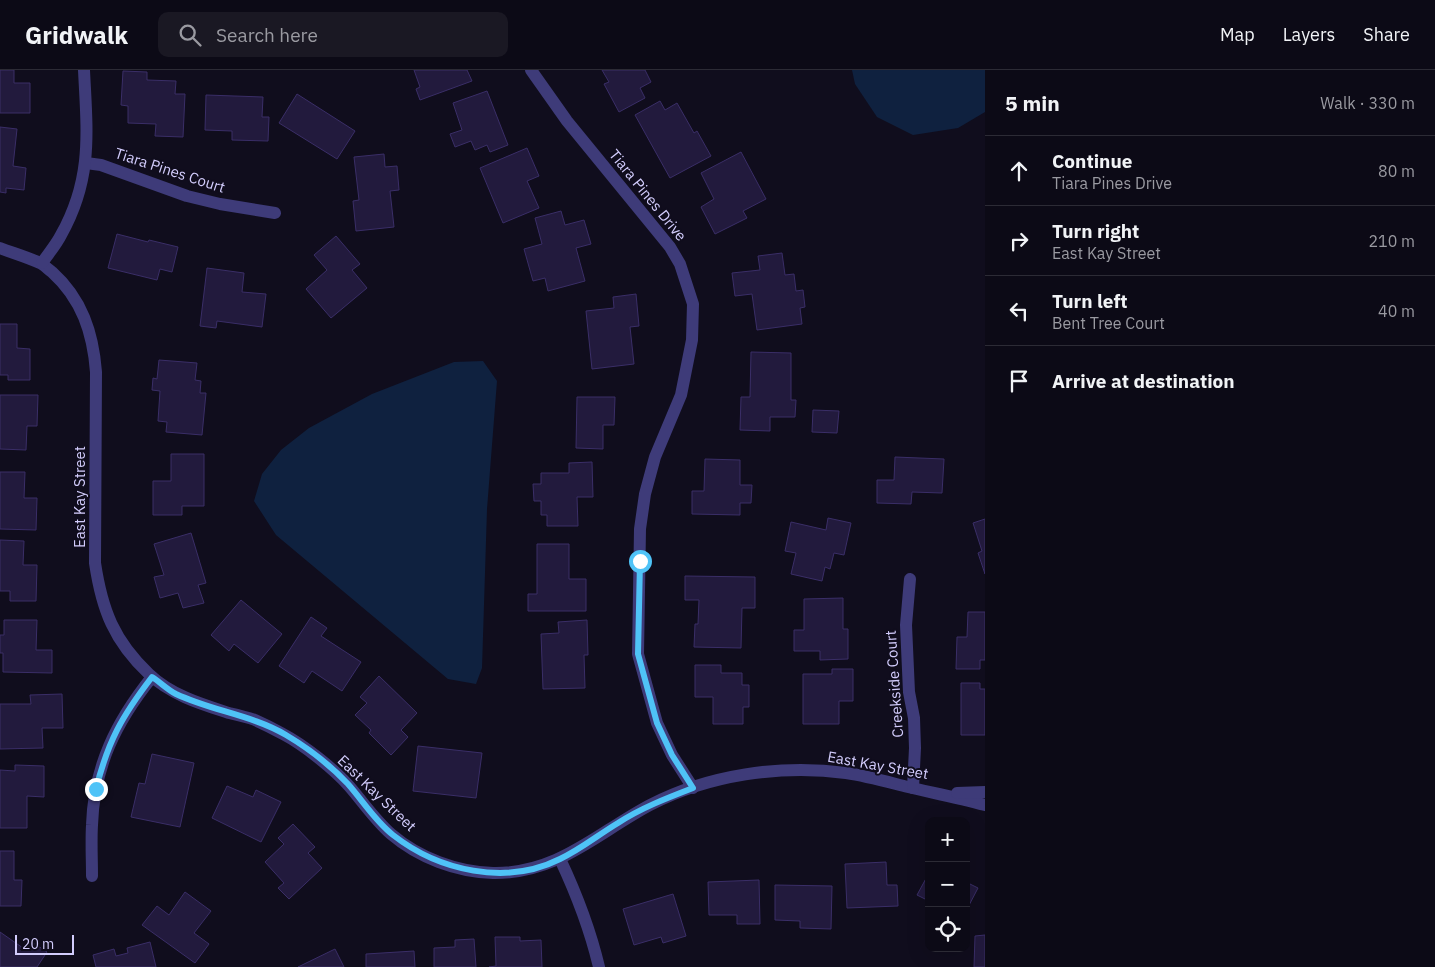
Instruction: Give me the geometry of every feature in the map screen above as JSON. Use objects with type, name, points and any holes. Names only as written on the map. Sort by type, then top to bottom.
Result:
[{"type":"street","points":[[42,263],[61,236],[74,208],[83,178],[87,150],[84,70]]},
{"type":"street","name":"Tiara Pines Drive","points":[[531,70],[567,121],[670,247],[680,264],[693,304],[692,340],[681,395],[654,457],[645,494],[640,529],[638,654],[657,723],[672,755],[693,788]]},
{"type":"street","name":"Tiara Pines Court","points":[[86,163],[101,165],[188,196],[275,214]]},
{"type":"street","name":"East Kay Street","points":[[0,248],[42,263],[60,279],[76,300],[88,324],[94,345],[96,372],[95,563],[98,590],[106,615],[119,639],[134,660],[152,677],[175,694],[253,719],[285,735],[318,758],[348,784],[392,834],[417,852],[442,863],[467,870],[494,873],[524,870],[560,859],[586,846],[618,823],[646,807],[693,788],[732,778],[771,772],[811,770],[846,773],[945,794],[985,805]]},
{"type":"street","name":"Creekside Court","points":[[910,579],[906,625],[909,692],[914,718],[915,748],[912,788]]},
{"type":"street","points":[[92,876],[92,824],[96,789],[105,754],[122,718],[152,677]]},
{"type":"street","name":"East Kay Street","points":[[945,794],[985,792]]},
{"type":"street","points":[[560,859],[580,900],[593,938],[599,967]]},
{"type":"water","points":[[852,70],[985,70],[985,112],[958,128],[913,135],[877,117],[855,84]]},
{"type":"water","points":[[483,361],[497,381],[487,509],[482,668],[476,684],[448,679],[276,535],[254,501],[262,474],[281,450],[309,428],[372,394],[454,362]]},
{"type":"building","points":[[0,70],[14,70],[14,83],[30,83],[30,113],[0,113]]},
{"type":"building","points":[[414,70],[467,70],[472,81],[420,100],[416,89],[420,87]]},
{"type":"building","points":[[602,70],[645,70],[651,82],[640,88],[645,98],[619,112],[604,84],[609,82]]},
{"type":"building","points":[[123,71],[147,72],[147,80],[176,81],[175,94],[185,94],[183,137],[155,136],[156,124],[128,123],[128,106],[121,105]]},
{"type":"building","points":[[487,91],[508,145],[490,152],[487,145],[475,150],[471,141],[455,147],[450,134],[462,130],[453,103]]},
{"type":"building","points":[[297,94],[355,131],[337,159],[279,123]]},
{"type":"building","points":[[206,95],[263,97],[262,117],[269,117],[268,141],[232,140],[232,131],[205,130]]},
{"type":"building","points":[[660,101],[665,110],[677,103],[694,133],[697,131],[711,156],[670,178],[635,115]]},
{"type":"building","points":[[0,127],[17,129],[13,166],[26,168],[24,190],[6,188],[6,193],[0,192]]},
{"type":"building","points":[[527,148],[539,176],[527,181],[539,208],[503,223],[480,168]]},
{"type":"building","points":[[741,152],[766,199],[743,211],[747,218],[715,234],[701,207],[714,199],[701,173]]},
{"type":"building","points":[[384,154],[385,167],[397,166],[399,190],[390,191],[394,227],[356,231],[353,201],[359,200],[354,157]]},
{"type":"building","points":[[561,211],[565,225],[584,220],[591,244],[576,248],[585,281],[548,291],[545,278],[533,281],[524,249],[542,244],[535,218]]},
{"type":"building","points":[[117,234],[178,247],[172,272],[160,269],[157,280],[108,268]]},
{"type":"building","points":[[336,236],[360,264],[352,270],[367,288],[331,318],[306,289],[327,270],[314,255]]},
{"type":"building","points":[[782,253],[785,275],[794,274],[796,291],[803,290],[805,307],[800,308],[802,324],[757,330],[752,294],[735,296],[732,273],[760,270],[758,256]]},
{"type":"building","points":[[207,268],[244,273],[242,292],[266,294],[262,327],[217,321],[216,328],[200,326]]},
{"type":"building","points":[[636,294],[639,326],[630,327],[634,364],[592,369],[586,311],[614,308],[613,297]]},
{"type":"building","points":[[0,324],[17,324],[17,348],[30,349],[30,380],[8,380],[8,375],[0,375]]},
{"type":"building","points":[[751,352],[791,353],[791,400],[796,400],[795,417],[770,417],[770,431],[740,430],[741,397],[750,397]]},
{"type":"building","points":[[159,360],[197,363],[195,380],[201,381],[200,393],[206,393],[202,435],[166,432],[167,422],[158,421],[160,391],[152,390],[153,378],[157,379]]},
{"type":"building","points":[[0,395],[38,395],[37,426],[27,426],[26,450],[0,449]]},
{"type":"building","points":[[577,397],[615,397],[614,425],[603,425],[603,449],[576,448]]},
{"type":"building","points":[[813,410],[839,411],[837,433],[812,432]]},
{"type":"building","points":[[171,454],[204,454],[204,506],[182,506],[182,515],[153,515],[153,481],[171,481]]},
{"type":"building","points":[[895,457],[944,459],[942,493],[912,492],[911,504],[877,503],[877,480],[894,480]]},
{"type":"building","points":[[705,459],[740,460],[740,485],[752,485],[751,503],[740,503],[740,515],[692,514],[692,491],[704,491]]},
{"type":"building","points":[[592,462],[593,497],[577,497],[578,526],[547,526],[547,515],[541,515],[541,501],[534,501],[533,484],[541,484],[541,473],[569,473],[569,463]]},
{"type":"building","points":[[0,472],[25,472],[24,498],[37,498],[36,530],[0,529]]},
{"type":"building","points":[[828,518],[851,523],[844,555],[834,553],[830,569],[825,567],[822,581],[791,574],[796,553],[785,551],[791,522],[826,530]]},
{"type":"building","points":[[985,519],[985,574],[978,553],[982,551],[973,523]]},
{"type":"building","points":[[191,533],[206,583],[198,585],[204,603],[183,608],[178,593],[160,598],[154,577],[164,575],[154,544]]},
{"type":"building","points":[[0,540],[24,541],[23,565],[37,565],[36,601],[10,601],[10,591],[0,591]]},
{"type":"building","points":[[537,544],[569,544],[569,579],[586,579],[586,611],[528,611],[528,594],[537,594]]},
{"type":"building","points":[[685,576],[755,577],[755,608],[742,608],[741,648],[694,647],[695,624],[698,624],[699,600],[685,600]]},
{"type":"building","points":[[843,598],[843,629],[848,629],[848,659],[820,660],[820,651],[794,651],[794,630],[804,630],[804,599]]},
{"type":"building","points":[[241,600],[282,634],[258,663],[234,644],[229,651],[211,635]]},
{"type":"building","points":[[968,612],[985,612],[985,660],[980,660],[980,669],[956,669],[957,637],[967,637]]},
{"type":"building","points":[[311,617],[327,628],[321,636],[361,662],[342,691],[312,671],[304,683],[279,666]]},
{"type":"building","points":[[4,620],[37,620],[36,650],[52,650],[52,673],[3,672],[3,653],[0,653],[0,635],[4,635]]},
{"type":"building","points":[[587,620],[588,655],[584,655],[585,688],[543,689],[541,634],[559,633],[558,622]]},
{"type":"building","points":[[695,665],[721,665],[721,673],[742,673],[742,685],[749,685],[749,707],[743,707],[743,724],[713,724],[713,697],[695,697]]},
{"type":"building","points":[[832,669],[853,669],[853,701],[839,701],[839,724],[803,724],[803,674],[832,674]]},
{"type":"building","points":[[379,676],[417,713],[401,730],[408,737],[391,755],[369,733],[371,730],[355,715],[367,703],[360,697]]},
{"type":"building","points":[[961,683],[980,683],[980,689],[985,689],[985,735],[961,735]]},
{"type":"building","points":[[62,694],[63,728],[42,728],[43,748],[0,749],[0,704],[31,704],[30,695]]},
{"type":"building","points":[[418,746],[482,753],[476,798],[413,791]]},
{"type":"building","points":[[152,754],[194,763],[180,827],[131,817],[139,783],[145,784]]},
{"type":"building","points":[[15,765],[44,766],[44,797],[27,796],[27,828],[0,828],[0,770],[15,771]]},
{"type":"building","points":[[227,786],[253,797],[256,790],[281,802],[261,842],[212,818]]},
{"type":"building","points":[[293,824],[315,847],[308,853],[322,868],[289,899],[278,888],[284,883],[265,862],[284,844],[278,838]]},
{"type":"building","points":[[0,851],[14,851],[14,880],[22,880],[21,906],[0,906]]},
{"type":"building","points":[[886,862],[887,885],[897,885],[898,906],[847,908],[845,864]]},
{"type":"building","points":[[759,880],[760,924],[737,924],[737,915],[709,915],[708,882]]},
{"type":"building","points":[[925,880],[925,899],[917,895]]},
{"type":"building","points":[[970,884],[978,888],[970,903]]},
{"type":"building","points":[[775,885],[832,886],[831,929],[800,928],[800,921],[775,920]]},
{"type":"building","points":[[185,892],[211,911],[194,933],[209,944],[195,963],[142,925],[157,906],[169,915]]},
{"type":"building","points":[[673,894],[686,936],[663,943],[661,937],[634,945],[623,909]]},
{"type":"building","points":[[0,932],[23,948],[29,940],[47,952],[37,967],[0,967]]},
{"type":"building","points":[[985,935],[985,967],[974,967],[975,936]]},
{"type":"building","points":[[495,937],[520,937],[520,941],[541,940],[542,967],[489,967],[496,966]]},
{"type":"building","points":[[474,939],[476,967],[434,967],[434,948],[455,947],[455,940]]},
{"type":"building","points":[[150,942],[156,967],[96,967],[93,955],[114,949],[116,956],[128,953],[127,948]]},
{"type":"building","points":[[335,949],[344,967],[298,967]]},
{"type":"building","points":[[414,951],[415,967],[366,967],[366,954]]},
{"type":"route","points":[[96,789],[105,754],[118,726],[132,703],[152,677],[175,694],[229,713],[253,719],[285,735],[318,758],[348,784],[392,834],[417,852],[442,863],[467,870],[494,873],[524,870],[550,864],[586,846],[618,823],[654,804],[693,788],[672,755],[657,723],[638,654],[640,561]]}]
